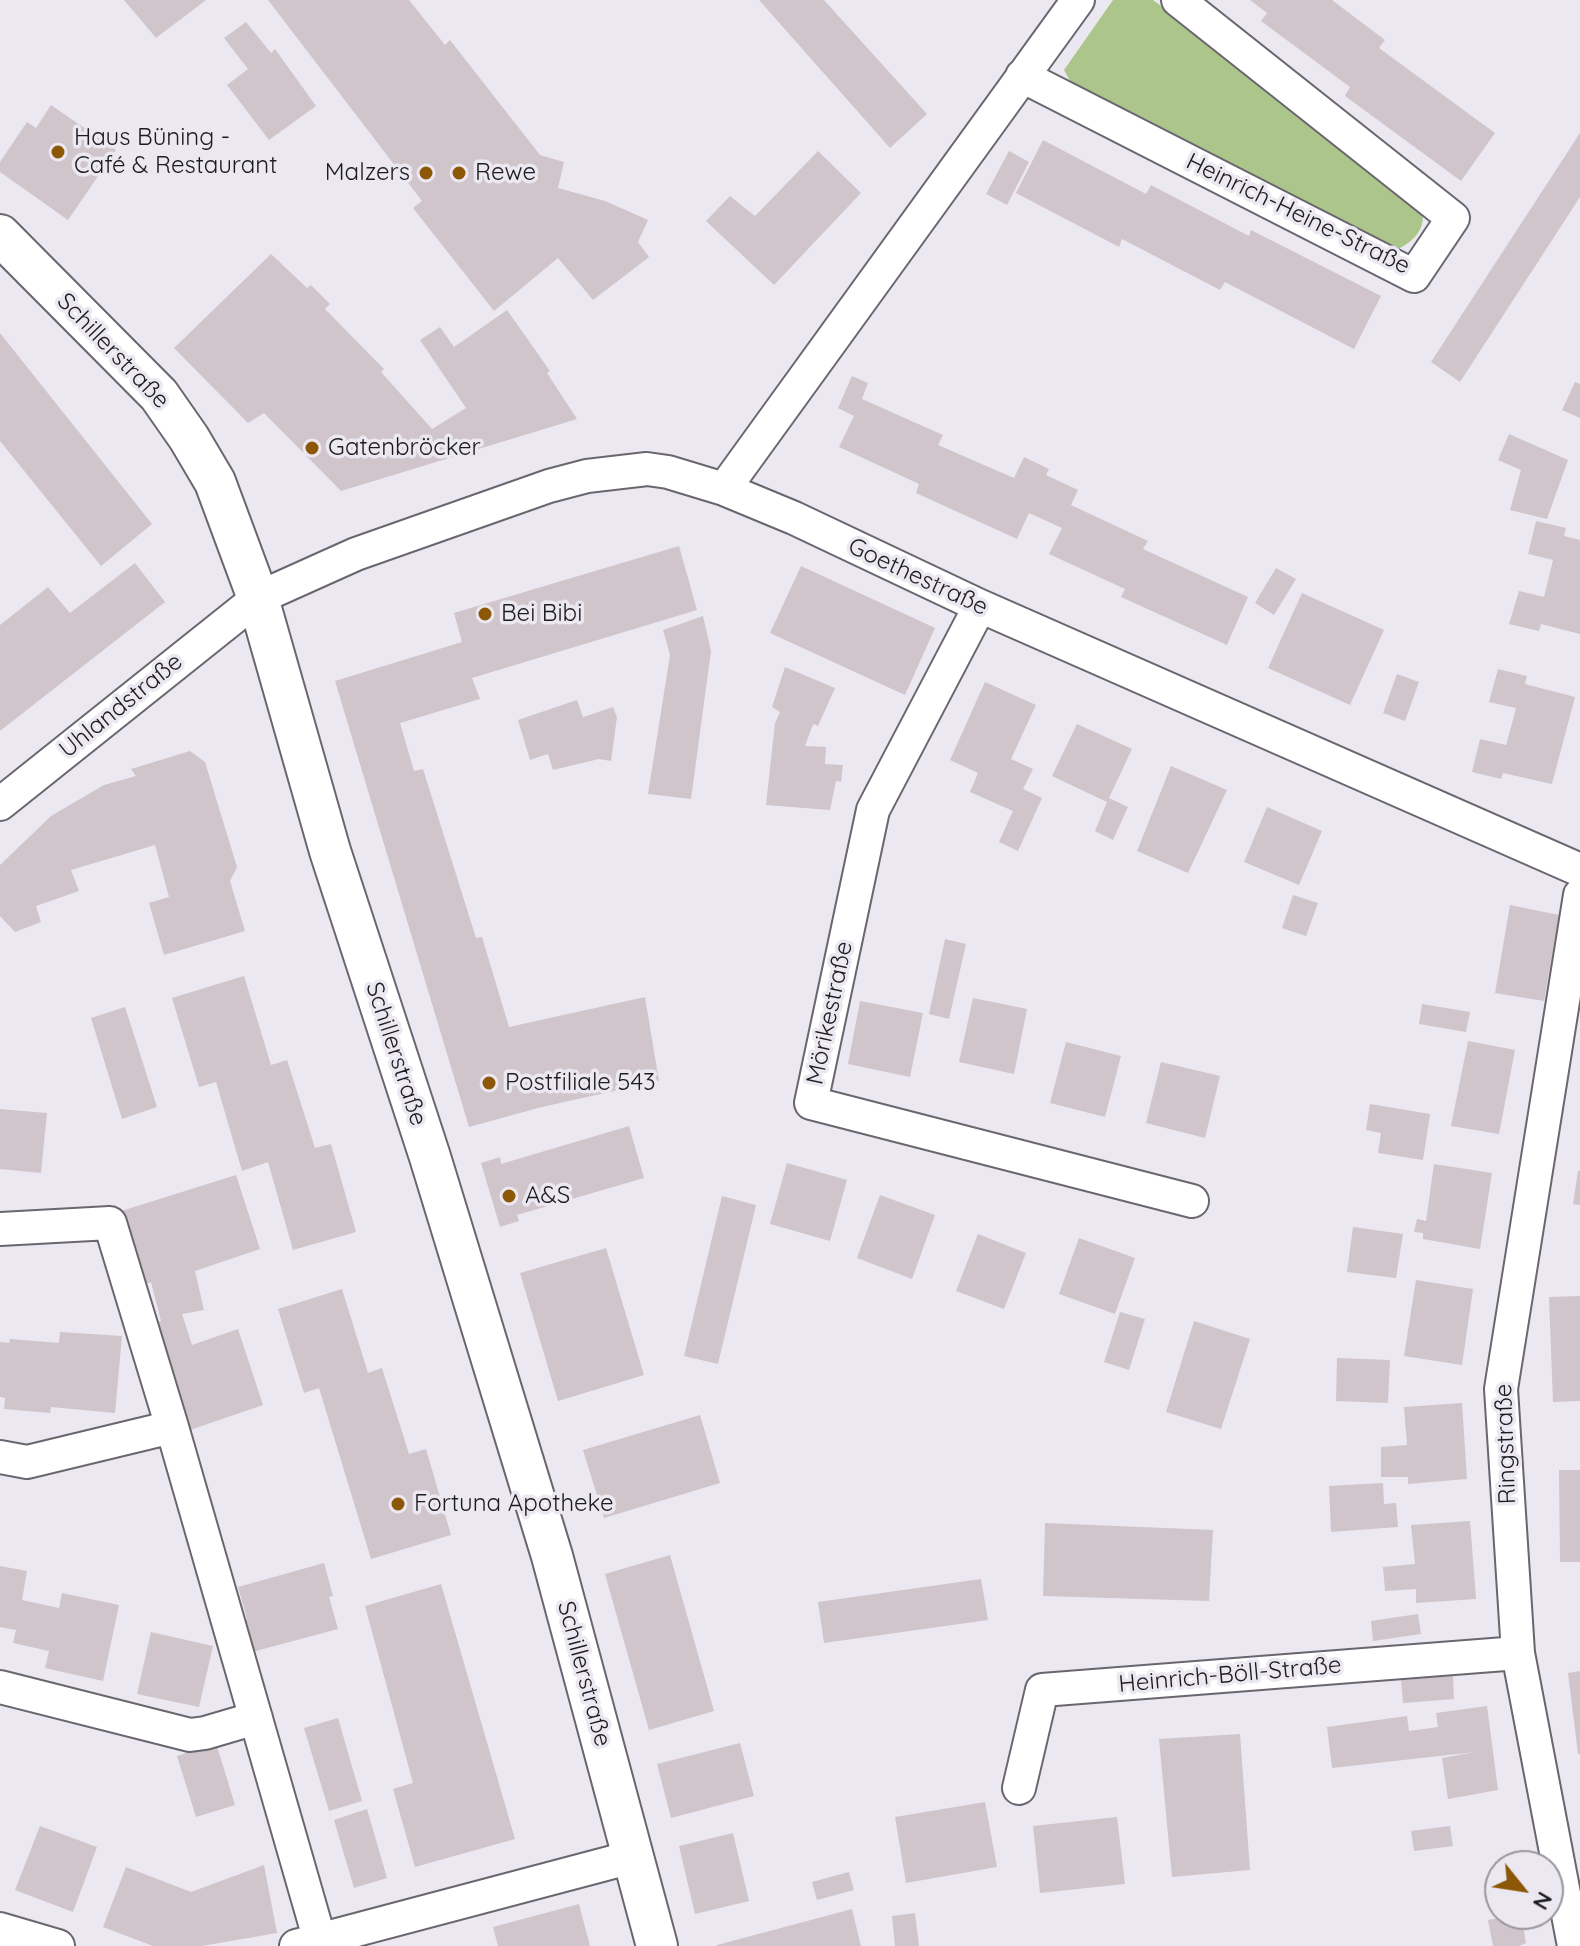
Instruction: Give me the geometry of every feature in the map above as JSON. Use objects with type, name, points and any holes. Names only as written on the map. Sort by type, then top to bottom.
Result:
[{"type":"street","points":[[724,489],[1078,0]]},
{"type":"street","name":"Heinrich-Heine-Straße","points":[[1022,76],[1414,276],[1453,218],[1178,0]]},
{"type":"street","name":"Schillerstraße","points":[[0,235],[159,395],[215,482],[250,603],[430,1157],[552,1556],[657,1946]]},
{"type":"street","name":"Goethestraße","points":[[250,603],[356,554],[549,486],[587,476],[647,469],[668,472],[724,489],[794,518],[980,606],[1580,870]]},
{"type":"street","name":"Uhlandstraße","points":[[0,804],[250,603]]},
{"type":"street","name":"Mörikestraße","points":[[980,606],[873,810],[811,1103],[1192,1201]]},
{"type":"street","name":"Ringstraße","points":[[1574,1946],[1518,1653],[1501,1389],[1580,895]]},
{"type":"street","points":[[0,1229],[110,1223],[256,1718],[308,1944],[632,1857]]},
{"type":"street","points":[[0,1457],[27,1462],[172,1427]]},
{"type":"street","name":"Heinrich-Böll-Straße","points":[[1019,1788],[1042,1690],[1518,1653]]},
{"type":"street","points":[[0,1687],[190,1735],[256,1718]]},
{"type":"street","points":[[0,1929],[58,1946]]},
{"type":"green space","points":[[1113,0],[1153,0],[1416,197],[1423,213],[1417,234],[1396,250],[1081,90],[1070,81],[1064,70]]},
{"type":"building","points":[[124,0],[206,0],[156,38]]},
{"type":"building","name":"Rewe","points":[[268,0],[409,0],[445,45],[450,40],[540,155],[564,162],[558,188],[605,201],[648,220],[638,242],[649,257],[593,300],[558,258],[494,311],[413,208],[422,201]]},
{"type":"building","points":[[759,0],[824,0],[927,114],[890,148]]},
{"type":"building","points":[[1250,0],[1332,0],[1385,40],[1379,48],[1495,133],[1461,181],[1345,96],[1350,87],[1261,21],[1267,13]]},
{"type":"building","points":[[246,22],[271,53],[275,49],[316,106],[269,140],[227,85],[248,69],[224,38]]},
{"type":"building","points":[[51,105],[116,150],[68,220],[0,172],[0,162],[27,122],[36,128]]},
{"type":"building","points":[[1580,133],[1580,197],[1460,382],[1431,362]]},
{"type":"building","points":[[1043,140],[1146,194],[1151,185],[1249,236],[1251,230],[1381,296],[1354,349],[1225,282],[1220,290],[1122,239],[1119,247],[1016,193]]},
{"type":"building","points":[[818,151],[861,193],[774,285],[706,221],[730,196],[755,216]]},
{"type":"building","points":[[1009,151],[1029,162],[1007,205],[986,194]]},
{"type":"building","points":[[271,254],[307,288],[311,285],[330,304],[325,309],[384,369],[381,372],[432,429],[466,408],[420,340],[440,327],[454,347],[507,310],[550,371],[547,373],[577,419],[341,491],[264,413],[248,423],[174,348]]},
{"type":"building","points":[[0,333],[152,524],[101,566],[0,441]]},
{"type":"building","points":[[852,376],[868,383],[862,399],[943,435],[938,445],[1014,478],[1024,457],[1049,469],[1046,475],[1078,490],[1071,505],[1148,541],[1143,549],[1248,597],[1227,645],[1121,597],[1125,589],[1049,554],[1062,528],[1029,513],[1017,539],[916,493],[919,484],[839,447],[854,416],[838,408]]},
{"type":"building","points":[[1575,382],[1580,384],[1580,418],[1562,410]]},
{"type":"building","points":[[1509,434],[1568,460],[1547,519],[1510,510],[1521,470],[1498,460]]},
{"type":"building","points":[[1536,521],[1566,528],[1564,536],[1580,540],[1580,634],[1541,624],[1539,631],[1509,624],[1519,591],[1544,597],[1553,560],[1528,554]]},
{"type":"building","points":[[679,546],[697,610],[472,678],[480,699],[400,723],[414,771],[423,769],[476,938],[482,937],[509,1027],[645,997],[659,1081],[469,1127],[335,681],[462,642],[454,613]]},
{"type":"building","points":[[135,563],[165,602],[0,731],[0,625],[48,587],[70,613]]},
{"type":"building","points":[[801,566],[935,628],[905,695],[770,633]]},
{"type":"building","points":[[1276,568],[1296,579],[1274,615],[1255,603]]},
{"type":"building","points":[[1302,593],[1384,630],[1350,705],[1268,668]]},
{"type":"building","points":[[703,616],[711,651],[691,799],[648,794],[670,655],[663,630]]},
{"type":"building","points":[[785,667],[835,688],[818,726],[814,724],[812,727],[805,746],[826,747],[825,764],[843,765],[841,782],[836,781],[830,810],[766,805],[775,723],[780,712],[772,707]]},
{"type":"building","points":[[1498,669],[1527,676],[1525,684],[1575,697],[1552,784],[1503,773],[1501,779],[1472,772],[1480,739],[1506,745],[1516,708],[1489,702]]},
{"type":"building","points":[[1397,674],[1419,682],[1405,721],[1383,713]]},
{"type":"building","points":[[985,682],[1036,705],[1011,759],[1033,769],[1023,789],[1042,798],[1018,851],[999,842],[1013,811],[970,792],[978,773],[950,760]]},
{"type":"building","points":[[577,700],[583,717],[613,707],[617,717],[611,761],[599,759],[553,770],[548,754],[530,760],[518,720]]},
{"type":"building","points":[[1077,724],[1132,749],[1109,798],[1128,807],[1113,840],[1095,831],[1107,802],[1052,776]]},
{"type":"building","points":[[190,751],[205,762],[237,867],[230,881],[245,931],[164,955],[149,903],[169,897],[155,845],[71,870],[79,891],[36,906],[41,922],[15,932],[0,916],[0,865],[51,816],[104,785],[136,776],[131,769]]},
{"type":"building","points":[[1171,766],[1227,790],[1188,873],[1137,851]]},
{"type":"building","points":[[1267,807],[1322,831],[1299,885],[1244,862]]},
{"type":"building","points":[[1293,895],[1318,903],[1306,936],[1282,928]]},
{"type":"building","points":[[1510,905],[1559,915],[1544,1001],[1495,993]]},
{"type":"building","points":[[945,939],[966,944],[949,1019],[929,1014]]},
{"type":"building","points":[[244,976],[271,1065],[287,1060],[315,1148],[331,1144],[356,1232],[293,1250],[268,1162],[242,1171],[216,1082],[199,1087],[172,998]]},
{"type":"building","points":[[973,998],[1027,1009],[1014,1074],[959,1062]]},
{"type":"building","points":[[860,1001],[923,1013],[910,1077],[848,1064]]},
{"type":"building","points":[[1422,1004],[1470,1012],[1466,1032],[1419,1024]]},
{"type":"building","points":[[125,1007],[157,1107],[122,1119],[91,1018]]},
{"type":"building","points":[[1468,1041],[1515,1050],[1499,1134],[1451,1126]]},
{"type":"building","points":[[1066,1042],[1121,1056],[1105,1117],[1050,1103]]},
{"type":"building","points":[[1161,1062],[1220,1076],[1205,1138],[1146,1123]]},
{"type":"building","points":[[1370,1104],[1430,1114],[1423,1160],[1378,1153],[1381,1133],[1366,1130]]},
{"type":"building","points":[[0,1109],[47,1113],[41,1173],[0,1169]]},
{"type":"building","points":[[629,1126],[644,1178],[517,1215],[519,1221],[500,1227],[481,1163],[500,1157],[501,1164]]},
{"type":"building","points":[[787,1163],[847,1180],[830,1241],[770,1224]]},
{"type":"building","points":[[1434,1164],[1492,1173],[1480,1249],[1423,1239],[1423,1233],[1414,1232],[1417,1219],[1426,1221]]},
{"type":"building","points":[[1580,1171],[1580,1205],[1573,1204]]},
{"type":"building","points":[[236,1175],[260,1249],[195,1271],[204,1310],[182,1314],[192,1345],[238,1329],[263,1405],[187,1431],[151,1323],[161,1321],[151,1282],[139,1287],[115,1213]]},
{"type":"building","points":[[880,1195],[935,1215],[912,1279],[857,1258]]},
{"type":"building","points":[[722,1196],[756,1205],[718,1364],[684,1356]]},
{"type":"building","points":[[1353,1227],[1403,1234],[1396,1278],[1347,1272]]},
{"type":"building","points":[[978,1234],[1026,1253],[1004,1309],[956,1291]]},
{"type":"building","points":[[1079,1238],[1135,1258],[1115,1314],[1059,1294]]},
{"type":"building","points":[[606,1248],[644,1375],[558,1401],[520,1273]]},
{"type":"building","points":[[1416,1280],[1473,1289],[1462,1365],[1404,1356]]},
{"type":"building","points":[[342,1289],[368,1373],[382,1368],[409,1454],[426,1449],[451,1535],[371,1559],[319,1388],[304,1393],[278,1309]]},
{"type":"building","points":[[1580,1296],[1580,1401],[1553,1402],[1549,1297]]},
{"type":"building","points":[[1120,1312],[1145,1319],[1129,1370],[1104,1362]]},
{"type":"building","points":[[1194,1321],[1250,1339],[1221,1429],[1166,1412]]},
{"type":"building","points":[[60,1332],[122,1336],[115,1413],[51,1407],[50,1413],[4,1409],[5,1398],[0,1397],[0,1342],[9,1343],[10,1339],[59,1343]]},
{"type":"building","points":[[1337,1358],[1390,1360],[1388,1403],[1336,1401]]},
{"type":"building","points":[[1462,1403],[1467,1479],[1408,1484],[1408,1477],[1381,1477],[1381,1447],[1407,1445],[1404,1407]]},
{"type":"building","points":[[700,1415],[720,1483],[604,1518],[583,1450]]},
{"type":"building","points":[[1559,1470],[1580,1470],[1580,1562],[1560,1562]]},
{"type":"building","points":[[1383,1483],[1384,1504],[1396,1503],[1398,1527],[1331,1532],[1329,1486]]},
{"type":"building","points":[[1470,1521],[1476,1599],[1416,1603],[1416,1589],[1385,1591],[1383,1567],[1415,1564],[1411,1525]]},
{"type":"building","points":[[1045,1523],[1213,1530],[1209,1601],[1043,1596]]},
{"type":"building","points":[[670,1555],[714,1711],[649,1730],[605,1574]]},
{"type":"building","points":[[324,1563],[338,1629],[252,1652],[238,1587]]},
{"type":"building","points":[[0,1566],[27,1571],[22,1600],[59,1608],[62,1593],[119,1605],[103,1681],[45,1668],[49,1651],[13,1643],[16,1630],[0,1627]]},
{"type":"building","points":[[981,1579],[988,1620],[824,1643],[818,1602]]},
{"type":"building","points":[[441,1584],[515,1839],[415,1867],[393,1789],[413,1783],[365,1606]]},
{"type":"building","points":[[1418,1614],[1421,1634],[1373,1641],[1371,1621]]},
{"type":"building","points":[[151,1632],[213,1646],[199,1707],[137,1694]]},
{"type":"building","points":[[1580,1671],[1580,1754],[1578,1754],[1568,1673]]},
{"type":"building","points":[[1453,1676],[1454,1699],[1403,1703],[1401,1680]]},
{"type":"building","points":[[1487,1706],[1498,1790],[1448,1799],[1442,1758],[1475,1752],[1332,1768],[1327,1727],[1407,1716],[1409,1731],[1438,1727],[1436,1713]]},
{"type":"building","points":[[338,1718],[362,1801],[329,1811],[304,1728]]},
{"type":"building","points":[[1240,1734],[1250,1870],[1172,1877],[1159,1739]]},
{"type":"building","points":[[216,1743],[235,1805],[196,1817],[177,1756]]},
{"type":"building","points":[[740,1743],[754,1796],[671,1818],[657,1764]]},
{"type":"building","points":[[985,1802],[997,1867],[906,1883],[895,1817]]},
{"type":"building","points":[[367,1809],[387,1878],[354,1888],[334,1820]]},
{"type":"building","points":[[1117,1817],[1125,1884],[1040,1893],[1033,1826]]},
{"type":"building","points":[[40,1826],[97,1847],[73,1912],[15,1890]]},
{"type":"building","points":[[1450,1826],[1453,1846],[1414,1851],[1411,1831]]},
{"type":"building","points":[[733,1833],[749,1901],[695,1914],[679,1846]]},
{"type":"building","points":[[264,1865],[277,1933],[202,1946],[153,1946],[103,1927],[126,1867],[191,1892]]},
{"type":"building","points":[[849,1872],[854,1890],[817,1900],[812,1882]]},
{"type":"building","points":[[579,1904],[590,1946],[498,1946],[493,1927]]},
{"type":"building","points":[[852,1909],[861,1946],[717,1946],[717,1945]]},
{"type":"building","points":[[915,1913],[919,1946],[895,1946],[892,1916]]},
{"type":"building","points":[[1490,1930],[1524,1930],[1526,1943],[1493,1946]]},
{"type":"place","name":"Haus Büning - Café & Restaurant","points":[[58,152]]},
{"type":"place","name":"Malzers","points":[[426,173]]},
{"type":"place","name":"Rewe","points":[[459,173]]},
{"type":"place","name":"Gatenbröcker","points":[[312,448]]},
{"type":"place","name":"Bei Bibi","points":[[485,614]]},
{"type":"place","name":"Postfiliale 543","points":[[489,1083]]},
{"type":"place","name":"A&S","points":[[509,1196]]},
{"type":"place","name":"Fortuna Apotheke","points":[[398,1504]]}]
